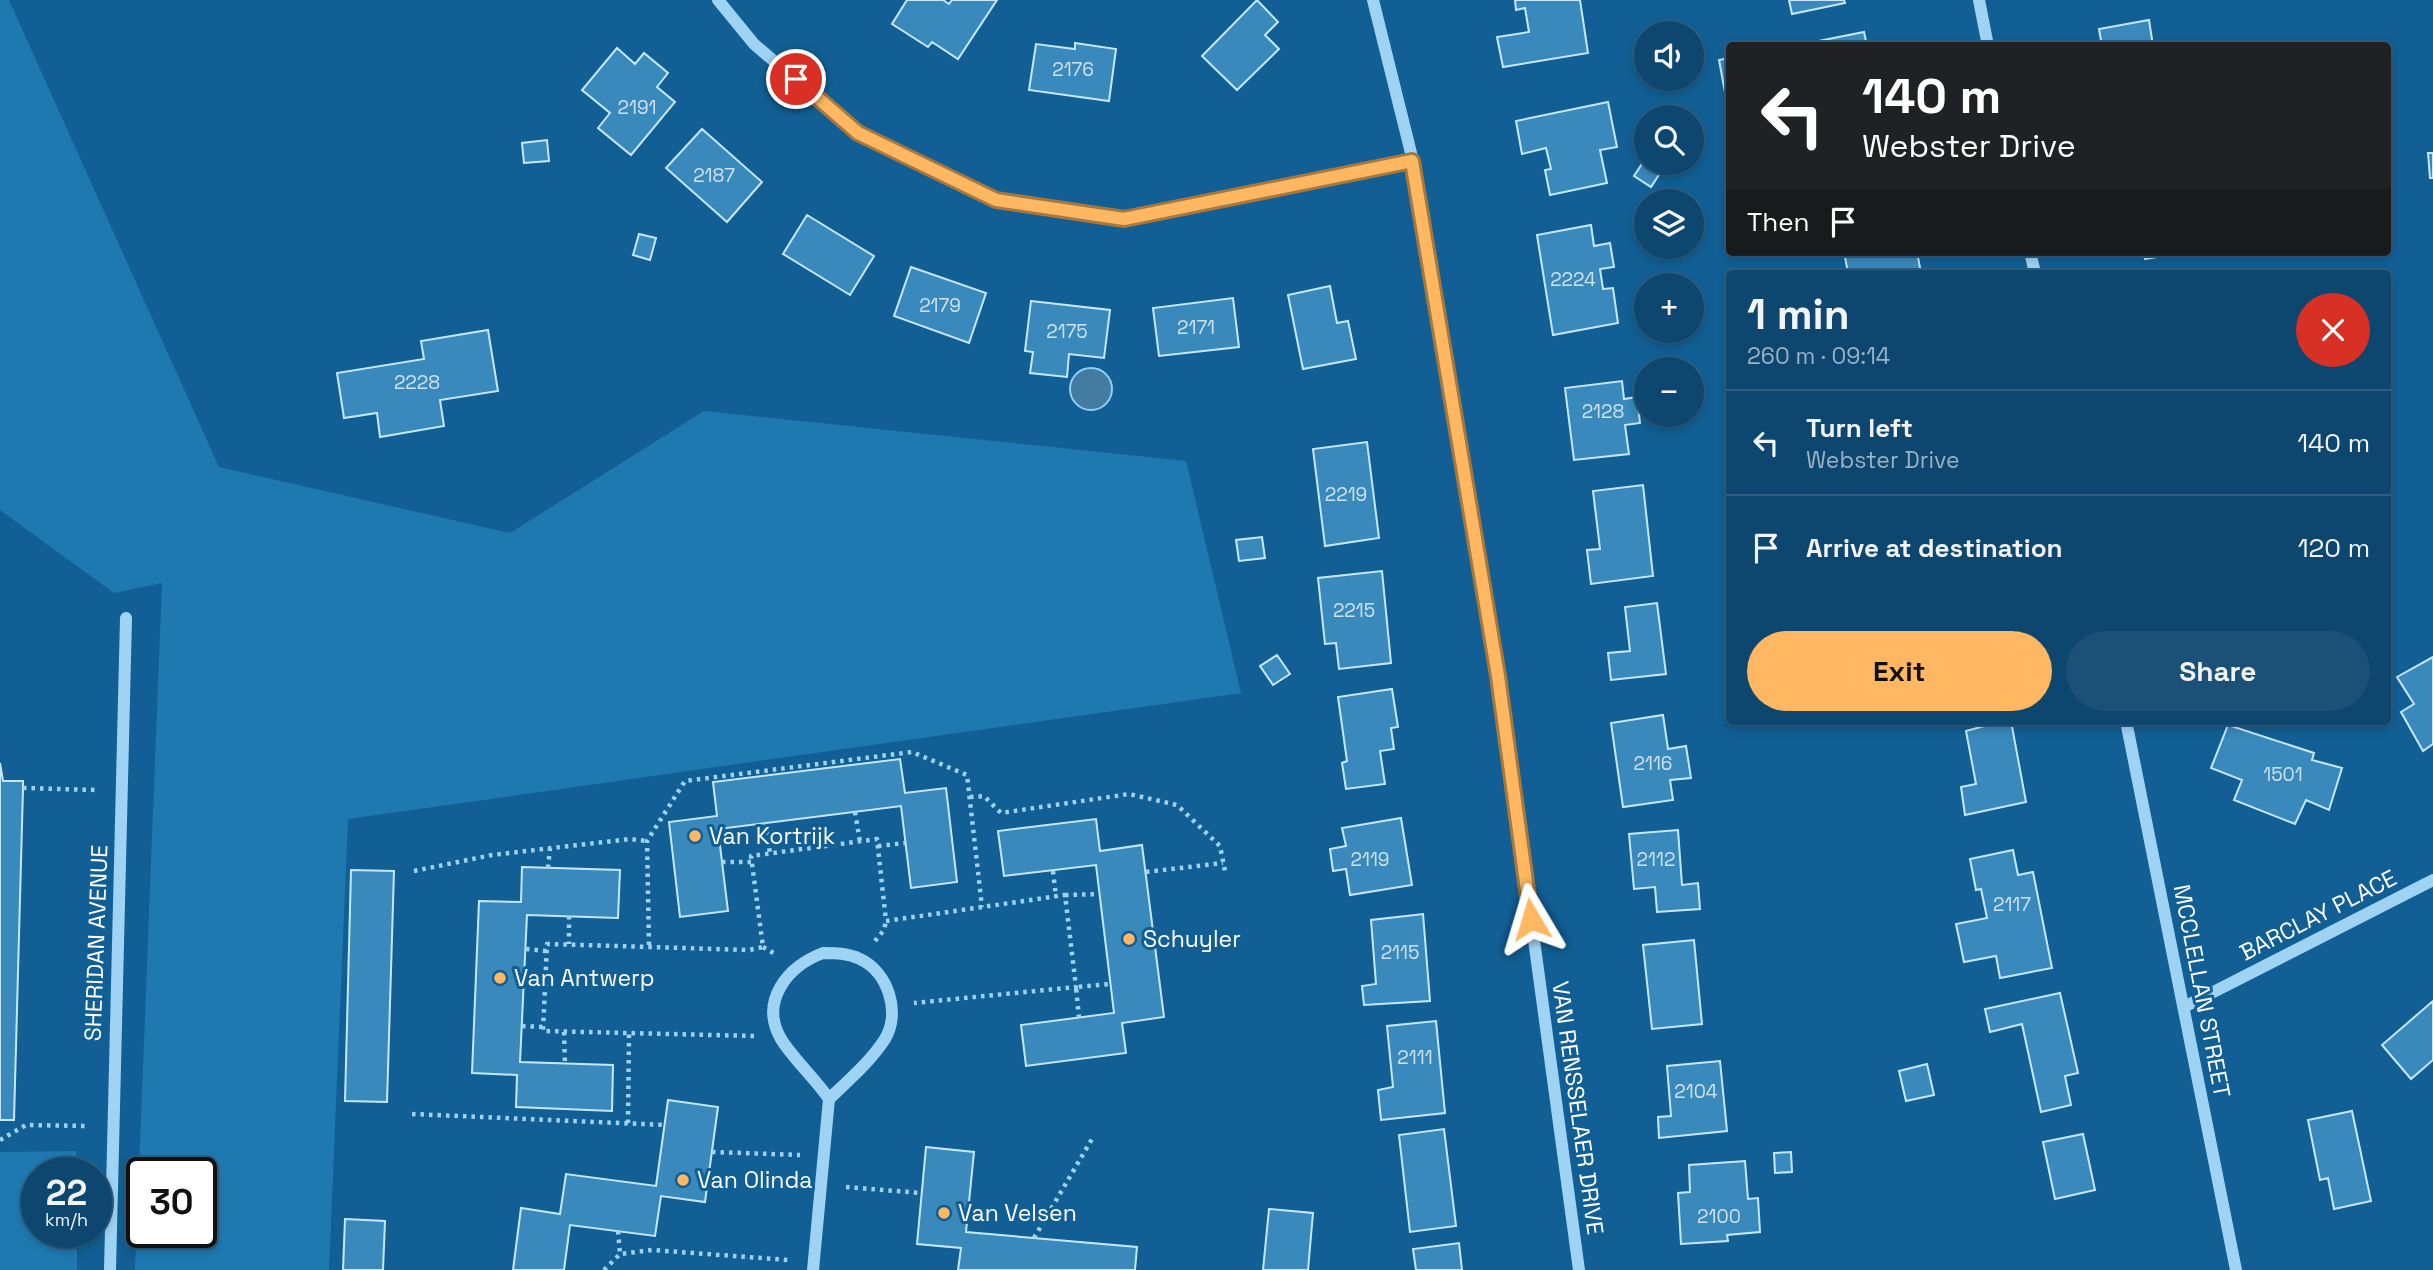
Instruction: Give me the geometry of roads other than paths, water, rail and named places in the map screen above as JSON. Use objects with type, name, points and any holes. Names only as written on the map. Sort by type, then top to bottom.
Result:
[{"type":"street","points":[[718,0],[754,44],[858,133],[996,200],[1124,219],[1412,161]]},
{"type":"street","name":"VAN RENSSELAER DRIVE","points":[[1373,0],[1412,161],[1498,676],[1579,1270]]},
{"type":"street","points":[[1979,0],[1987,42]]},
{"type":"street","name":"SHERIDAN AVENUE","points":[[110,1270],[126,618]]},
{"type":"street","name":"MCCLELLAN STREET","points":[[2127,725],[2236,1270]]},
{"type":"street","name":"BARCLAY PLACE","points":[[2185,1007],[2433,880]]},
{"type":"street","points":[[813,1266],[829,1099],[867,1063],[886,1037],[891,1021],[892,1005],[887,986],[876,971],[861,959],[842,953],[822,953],[804,960],[788,973],[774,1003],[779,1035],[829,1099]]},
{"type":"place","name":"Van Kortrijk","points":[[695,836]]},
{"type":"place","name":"Schuyler","points":[[1129,939]]},
{"type":"place","name":"Van Antwerp","points":[[500,978]]},
{"type":"place","name":"Van Olinda","points":[[683,1180]]},
{"type":"place","name":"Van Velsen","points":[[944,1213]]}]
